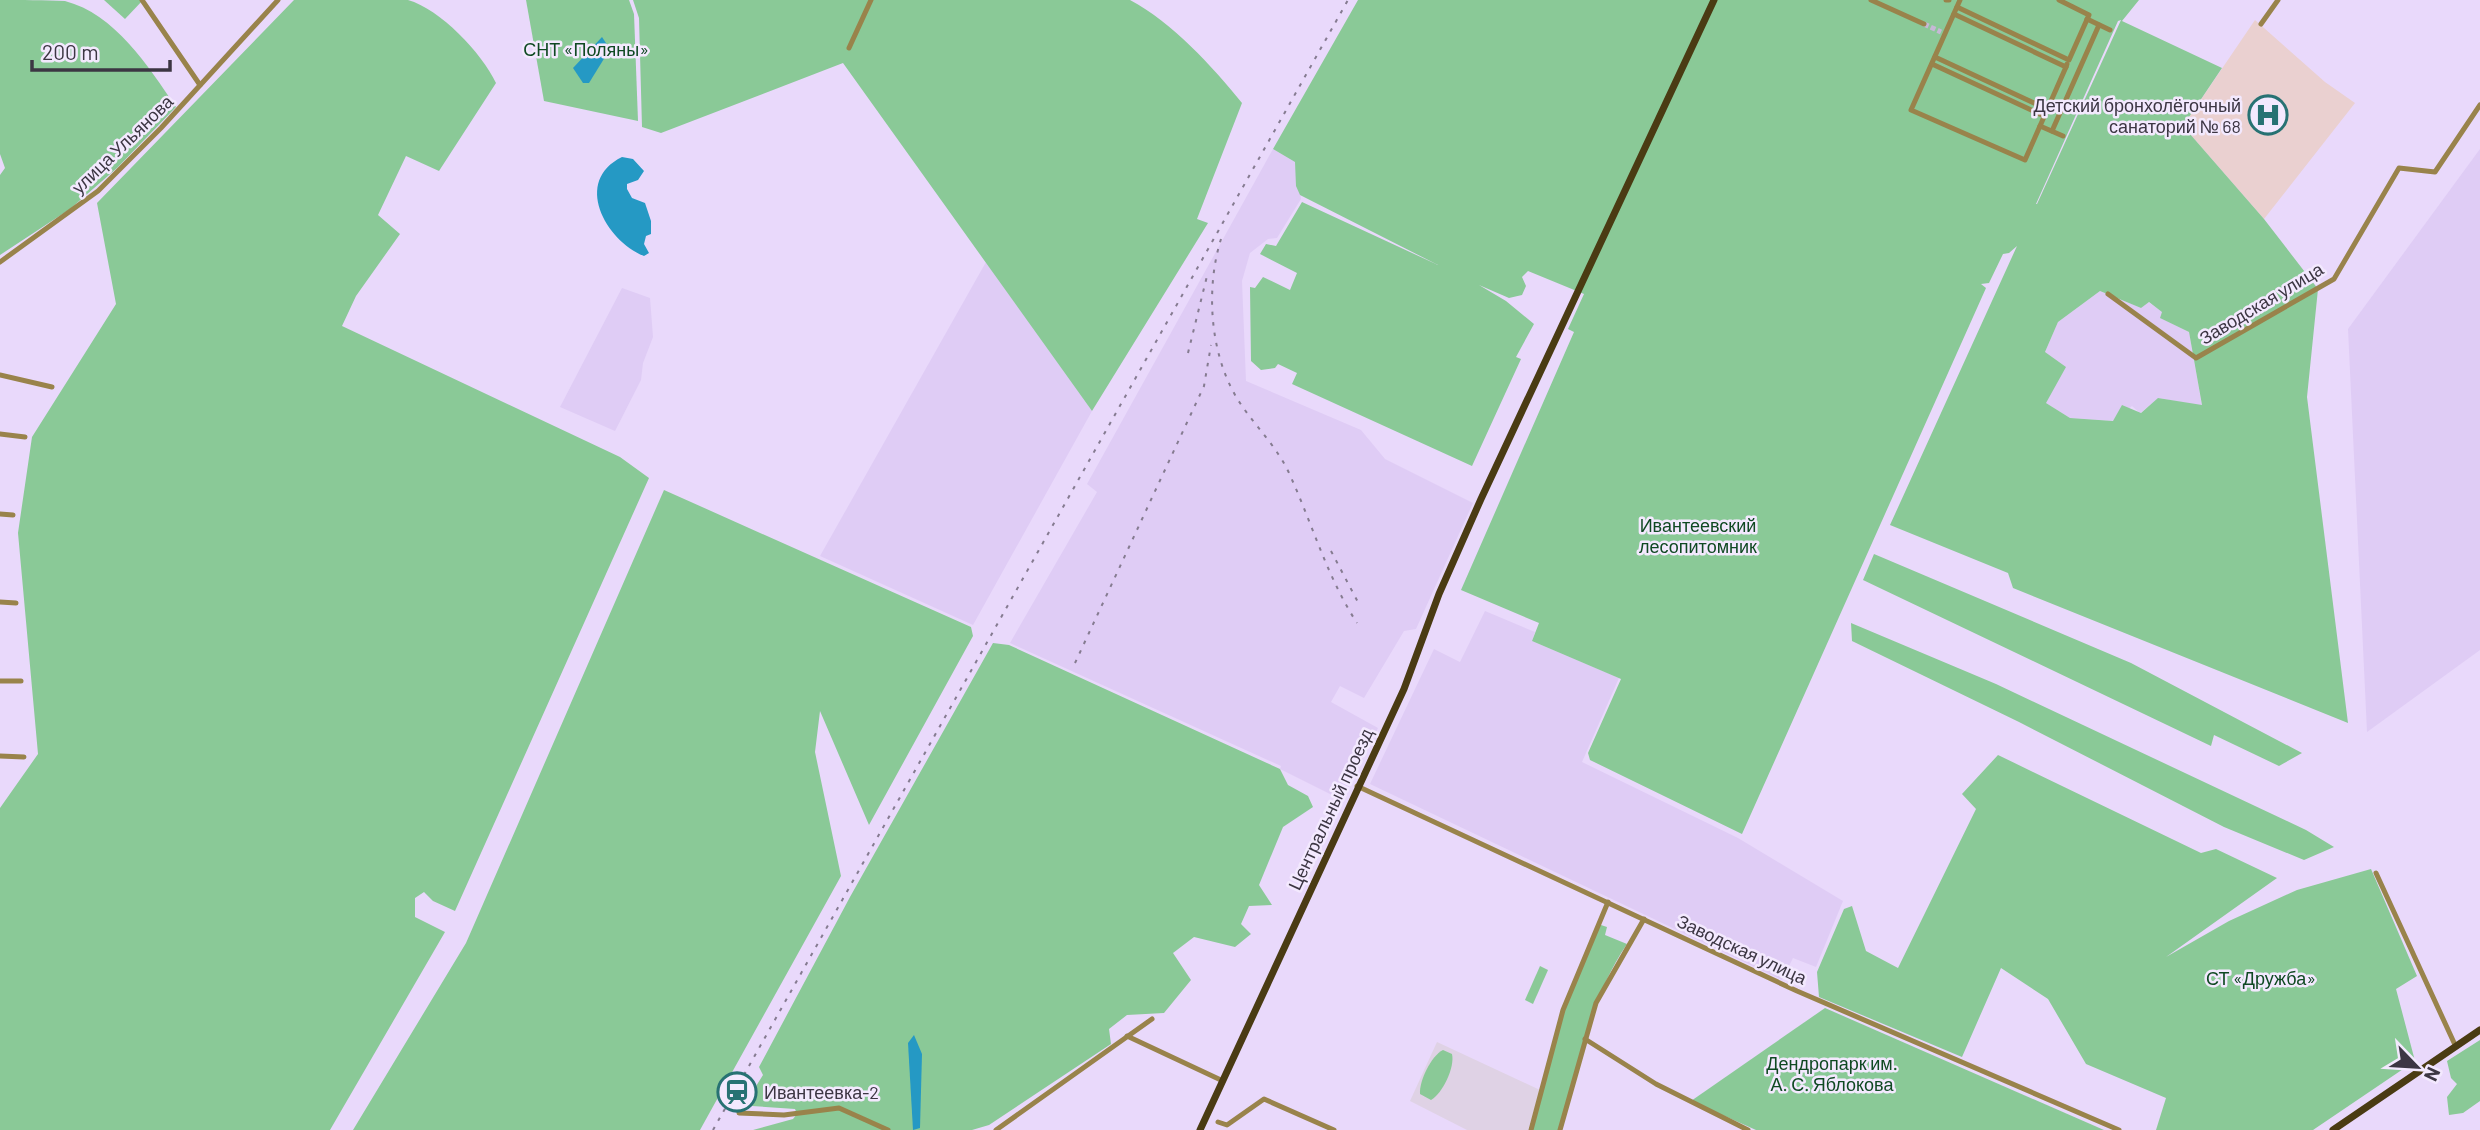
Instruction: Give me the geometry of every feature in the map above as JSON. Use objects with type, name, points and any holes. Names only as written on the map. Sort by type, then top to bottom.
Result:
[{"type":"main road","name":"Центральный проезд","points":[[1200,1130],[1409,677],[1439,594],[1481,499],[1714,0]]},
{"type":"main road","points":[[2333,1130],[2480,1030]]},
{"type":"street","points":[[142,0],[200,85]]},
{"type":"street","name":"улица Ульянова","points":[[0,262],[98,191],[278,0]]},
{"type":"street","points":[[849,48],[871,0]]},
{"type":"street","points":[[1871,0],[1924,24]]},
{"type":"street","points":[[1960,0],[1943,32],[1911,110],[2025,160],[2089,15],[2059,0]]},
{"type":"street","points":[[2260,24],[2278,0]]},
{"type":"street","points":[[1957,7],[2069,60]]},
{"type":"street","points":[[1954,14],[2066,67]]},
{"type":"street","points":[[2087,19],[2110,30]]},
{"type":"street","points":[[2052,131],[2099,25]]},
{"type":"street","points":[[1935,57],[2045,112]]},
{"type":"street","points":[[1932,64],[2045,112]]},
{"type":"street","name":"Заводская улица","points":[[2108,294],[2196,358],[2334,279],[2399,168],[2435,172],[2480,105]]},
{"type":"street","points":[[2040,126],[2063,136]]},
{"type":"street","points":[[0,374],[52,387]]},
{"type":"street","points":[[0,434],[25,437]]},
{"type":"street","points":[[0,514],[13,516]]},
{"type":"street","points":[[0,602],[16,603]]},
{"type":"street","points":[[0,681],[21,681]]},
{"type":"street","points":[[0,756],[24,757]]},
{"type":"street","name":"Заводская улица","points":[[1357,786],[1797,991],[2119,1130]]},
{"type":"street","points":[[2376,873],[2456,1047]]},
{"type":"street","points":[[1531,1130],[1563,1010],[1608,902]]},
{"type":"street","points":[[1560,1130],[1585,1040],[1604,985],[1644,919]]},
{"type":"street","points":[[996,1130],[1152,1020]]},
{"type":"street","points":[[1127,1036],[1223,1082]]},
{"type":"street","points":[[1585,1040],[1657,1084],[1748,1130]]},
{"type":"street","points":[[1217,1122],[1227,1125],[1265,1099],[1334,1130]]},
{"type":"street","points":[[739,1113],[784,1115],[839,1108],[888,1130]]},
{"type":"shaded area","name":"Детский бронхолёгочный санаторий № 68","points":[[2255,20],[2325,82],[2355,103],[2264,219],[2183,126]]},
{"type":"shaded area","points":[[1273,149],[1295,162],[1301,199],[1277,238],[1268,239],[1250,253],[1242,281],[1246,381],[1361,430],[1385,459],[1473,503],[1416,629],[1404,631],[1364,698],[1340,686],[1331,702],[1378,728],[1342,800],[1280,769],[1281,766],[1010,643],[1097,492],[1087,484]]},
{"type":"shaded area","points":[[2480,149],[2480,650],[2367,732],[2348,329]]},
{"type":"shaded area","points":[[986,262],[1092,411],[973,625],[820,556]]},
{"type":"shaded area","points":[[622,288],[650,298],[653,337],[643,363],[641,380],[615,431],[560,407]]},
{"type":"shaded area","points":[[2100,291],[2141,308],[2148,302],[2163,312],[2161,318],[2189,332],[2202,406],[2159,398],[2140,413],[2132,406],[2114,421],[2070,418],[2046,403],[2045,352],[2058,322]]},
{"type":"shaded area","points":[[1485,611],[1535,632],[1532,641],[1619,678],[1582,762],[1738,838],[1843,901],[1816,967],[1793,958],[1782,980],[1370,784],[1434,649],[1460,662]]},
{"type":"shaded area","points":[[1437,1042],[1540,1090],[1528,1130],[1467,1130],[1410,1101]]},
{"type":"green space","points":[[0,0],[65,1],[99,17],[115,29],[142,59],[176,107],[117,168],[70,209],[0,255],[0,175],[5,168],[0,154]]},
{"type":"green space","points":[[104,0],[143,0],[125,19]]},
{"type":"green space","points":[[294,0],[408,0],[433,13],[459,34],[481,59],[496,83],[439,171],[406,156],[378,215],[400,234],[356,296],[342,326],[620,457],[649,478],[455,911],[433,901],[424,892],[415,898],[415,917],[445,932],[330,1130],[0,1130],[0,808],[38,754],[18,533],[32,437],[116,304],[97,203]]},
{"type":"green space","name":"СНТ «Поляны»","points":[[526,0],[629,0],[634,14],[638,121],[544,101]]},
{"type":"green space","points":[[633,0],[1130,0],[1176,33],[1242,103],[1197,219],[1208,223],[1092,411],[843,63],[661,133],[642,127],[639,18]]},
{"type":"green space","name":"Ивантеевский лесопитомник","points":[[1358,0],[2139,0],[2122,21],[2222,68],[2183,126],[2264,219],[2318,289],[2307,397],[2348,723],[2013,588],[2008,573],[1890,525],[2017,246],[2009,253],[2003,254],[1989,283],[1981,284],[1986,288],[1742,834],[1590,760],[1588,753],[1621,679],[1532,641],[1539,623],[1461,590],[1574,332],[1568,329],[1584,294],[1528,271],[1522,277],[1526,286],[1522,295],[1509,298],[1479,285],[1506,301],[1534,324],[1516,357],[1521,359],[1472,466],[1292,384],[1297,373],[1278,364],[1275,368],[1261,370],[1251,361],[1250,287],[1255,288],[1263,277],[1290,290],[1297,273],[1260,254],[1266,244],[1276,246],[1302,202],[1438,265],[1300,195],[1296,186],[1295,162],[1273,149]],"holes":[[[2121,20],[2037,204],[2036,204],[2118,21]],[[2100,291],[2141,308],[2149,302],[2162,312],[2160,318],[2189,332],[2202,405],[2158,398],[2141,413],[2122,405],[2113,421],[2070,418],[2046,403],[2066,367],[2045,352],[2058,322]]]},
{"type":"green space","points":[[664,490],[971,627],[973,636],[869,825],[820,711],[815,752],[841,876],[700,1130],[353,1130],[466,943]]},
{"type":"green space","points":[[1874,554],[2131,663],[2302,753],[2279,766],[2214,735],[2211,746],[1863,580]]},
{"type":"green space","points":[[1851,623],[1996,684],[2306,830],[2334,847],[2304,860],[2224,827],[2019,722],[1852,641]]},
{"type":"green space","points":[[993,643],[1009,645],[1280,769],[1288,785],[1308,796],[1313,807],[1283,827],[1259,885],[1272,905],[1249,906],[1241,924],[1251,934],[1235,947],[1194,937],[1173,953],[1191,980],[1164,1013],[1127,1015],[1109,1029],[1111,1044],[989,1125],[972,1130],[753,1130],[793,1119],[797,1114],[795,1109],[752,1106],[746,1102],[763,1075],[759,1067],[850,897]]},
{"type":"green space","name":"СТ «Дружба»","points":[[1998,755],[2201,853],[2216,849],[2277,878],[2166,957],[2229,921],[2297,890],[2371,869],[2417,976],[2396,989],[2415,1061],[2313,1130],[2156,1130],[2166,1098],[2086,1064],[2048,999],[2001,968],[1962,1057],[1819,997],[1817,972],[1844,909],[1852,906],[1866,951],[1898,968],[1976,809],[1962,794]]},
{"type":"green space","points":[[1598,924],[1607,927],[1605,935],[1627,944],[1603,987],[1594,1010],[1560,1130],[1530,1130],[1562,1017]]},
{"type":"green space","points":[[1540,966],[1548,970],[1533,1004],[1525,1000]]},
{"type":"green space","name":"Дендропарк им. А. С. Яблокова","points":[[1825,1008],[2104,1130],[1756,1130],[1691,1101]]},
{"type":"green space","points":[[2480,1040],[2480,1101],[2463,1113],[2449,1115],[2447,1097],[2457,1084],[2451,1078],[2447,1061]]},
{"type":"green space","points":[[1443,1050],[1452,1054],[1452,1066],[1444,1086],[1431,1100],[1420,1094],[1421,1082],[1430,1063]]},
{"type":"water","points":[[602,37],[610,49],[589,83],[583,83],[573,68]]},
{"type":"water","points":[[622,157],[633,159],[644,171],[638,180],[627,184],[627,189],[632,198],[645,203],[651,221],[651,234],[646,236],[644,244],[649,253],[644,256],[617,237],[600,210],[597,195],[599,180],[607,167]]},
{"type":"water","points":[[914,1035],[922,1054],[920,1128],[913,1130],[908,1043]]},
{"type":"tunnel","points":[[1924,24],[1941,32]]},
{"type":"railway","points":[[713,1130],[1348,0]]},
{"type":"railway","points":[[1221,239],[1212,301],[1213,323],[1222,366],[1240,403],[1284,464],[1328,569],[1357,623]]},
{"type":"railway","points":[[1188,353],[1207,276]]},
{"type":"railway","points":[[1075,663],[1204,386],[1211,345]]},
{"type":"railway","points":[[1331,551],[1360,606]]},
{"type":"place","name":"Детский бронхолёгочный санаторий № 68","points":[[2268,115]]},
{"type":"place","name":"Ивантеевка-2","points":[[737,1092]]}]
